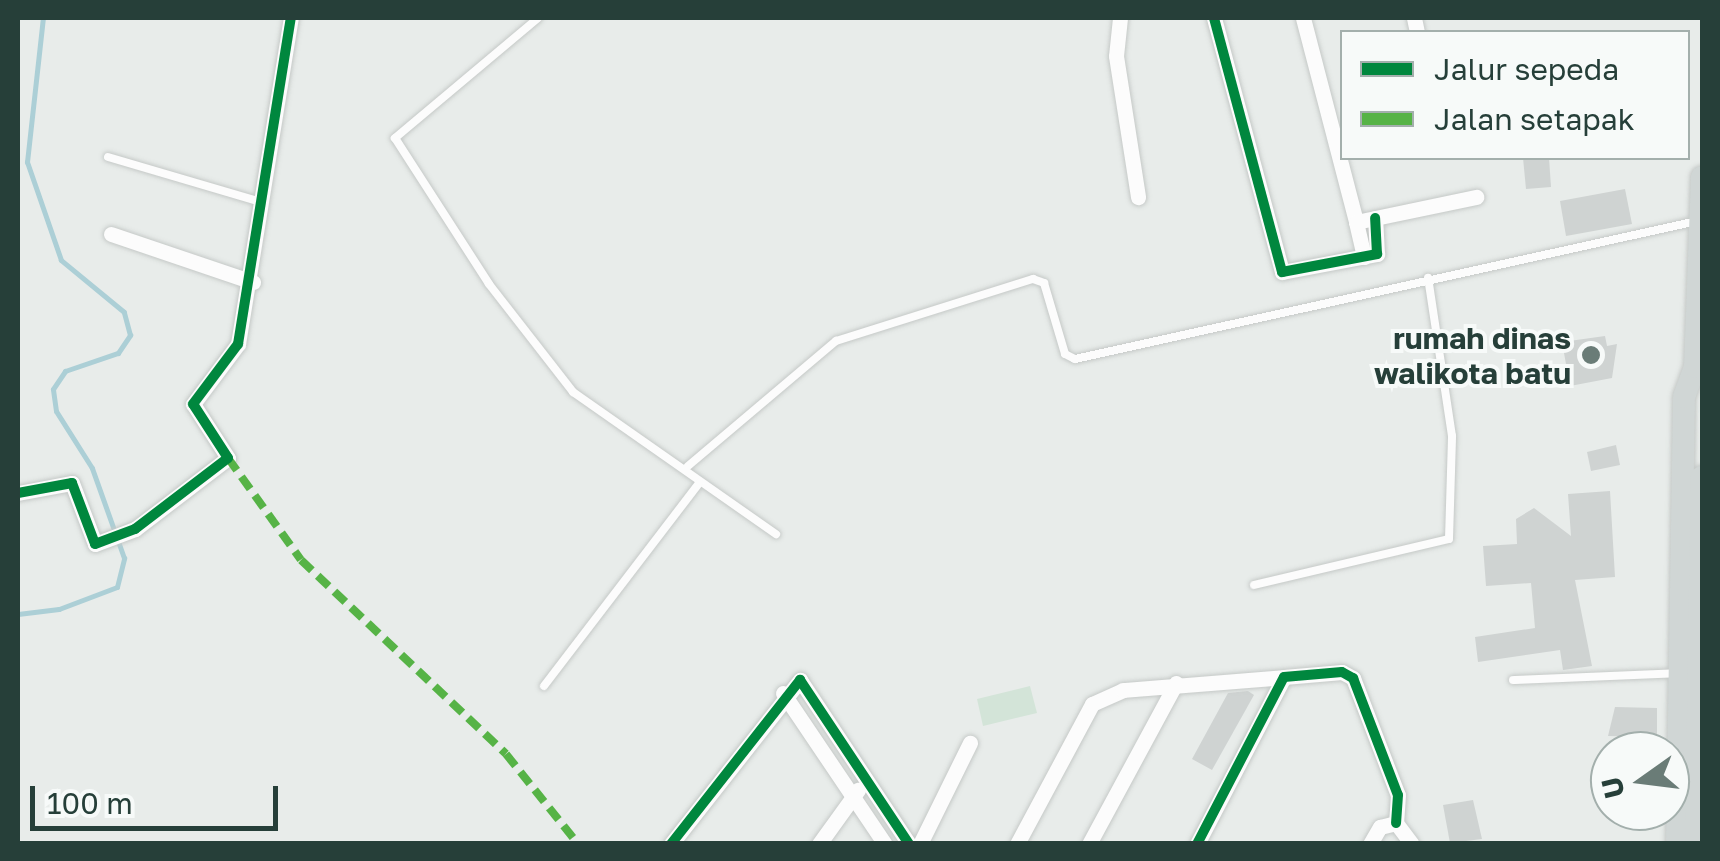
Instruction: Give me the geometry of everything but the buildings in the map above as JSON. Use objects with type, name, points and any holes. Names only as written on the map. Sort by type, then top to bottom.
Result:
[{"type":"main road","points":[[1677,844],[1684,398],[1699,341],[1702,177]]},
{"type":"main road","points":[[1695,367],[1702,391]]},
{"type":"main road","points":[[1696,844],[1702,477]]},
{"type":"street","points":[[18,493],[72,483],[87,536],[106,542],[135,529],[228,458],[193,404],[233,356],[252,282],[291,18]]},
{"type":"street","points":[[1120,18],[1116,56],[1138,197]]},
{"type":"street","points":[[1214,18],[1282,272],[1364,257],[1382,248],[1375,218]]},
{"type":"street","points":[[1303,18],[1338,138]]},
{"type":"street","points":[[1343,160],[1364,257]]},
{"type":"street","points":[[1356,222],[1476,196]]},
{"type":"street","points":[[111,234],[252,282]]},
{"type":"street","points":[[1197,844],[1284,677]]},
{"type":"street","points":[[1017,844],[1088,709],[1124,690],[1284,677],[1354,678],[1398,796],[1396,823],[1412,844]]},
{"type":"street","points":[[671,844],[795,680],[811,688],[908,844]]},
{"type":"street","points":[[1089,844],[1176,683]]},
{"type":"street","points":[[783,693],[885,844]]},
{"type":"street","points":[[920,844],[970,743]]},
{"type":"street","points":[[820,844],[867,780]]},
{"type":"street","points":[[1370,844],[1380,828],[1396,823]]},
{"type":"lane","points":[[538,18],[394,136],[489,284],[573,392],[688,466],[698,483],[776,534]]},
{"type":"lane","points":[[108,156],[261,202]]},
{"type":"lane","points":[[688,466],[836,342],[1033,280],[1044,282],[1065,354],[1075,359],[1701,220]]},
{"type":"lane","points":[[1254,585],[1449,540],[1454,454],[1428,278]]},
{"type":"lane","points":[[544,686],[698,483]]},
{"type":"lane","points":[[1513,680],[1678,674]]},
{"type":"green space","points":[[1030,686],[1037,713],[983,726],[977,699]]},
{"type":"waterway","points":[[18,614],[59,609],[117,587],[124,558],[92,468],[56,411],[53,389],[65,371],[118,353],[130,335],[124,312],[61,260],[27,162],[43,18]]},
{"type":"marked path","points":[[228,458],[301,560],[506,754],[578,844]]},
{"type":"cycle path","points":[[18,493],[72,483],[95,544],[135,529],[228,458],[193,404],[238,344],[291,18]]},
{"type":"cycle path","points":[[1214,18],[1282,272],[1377,254],[1375,218]]},
{"type":"cycle path","points":[[1197,844],[1284,677],[1342,672],[1353,678],[1398,795],[1396,823]]},
{"type":"cycle path","points":[[671,844],[800,680],[909,844]]},
{"type":"place","name":"rumah dinas walikota batu","points":[[1591,355]]}]
